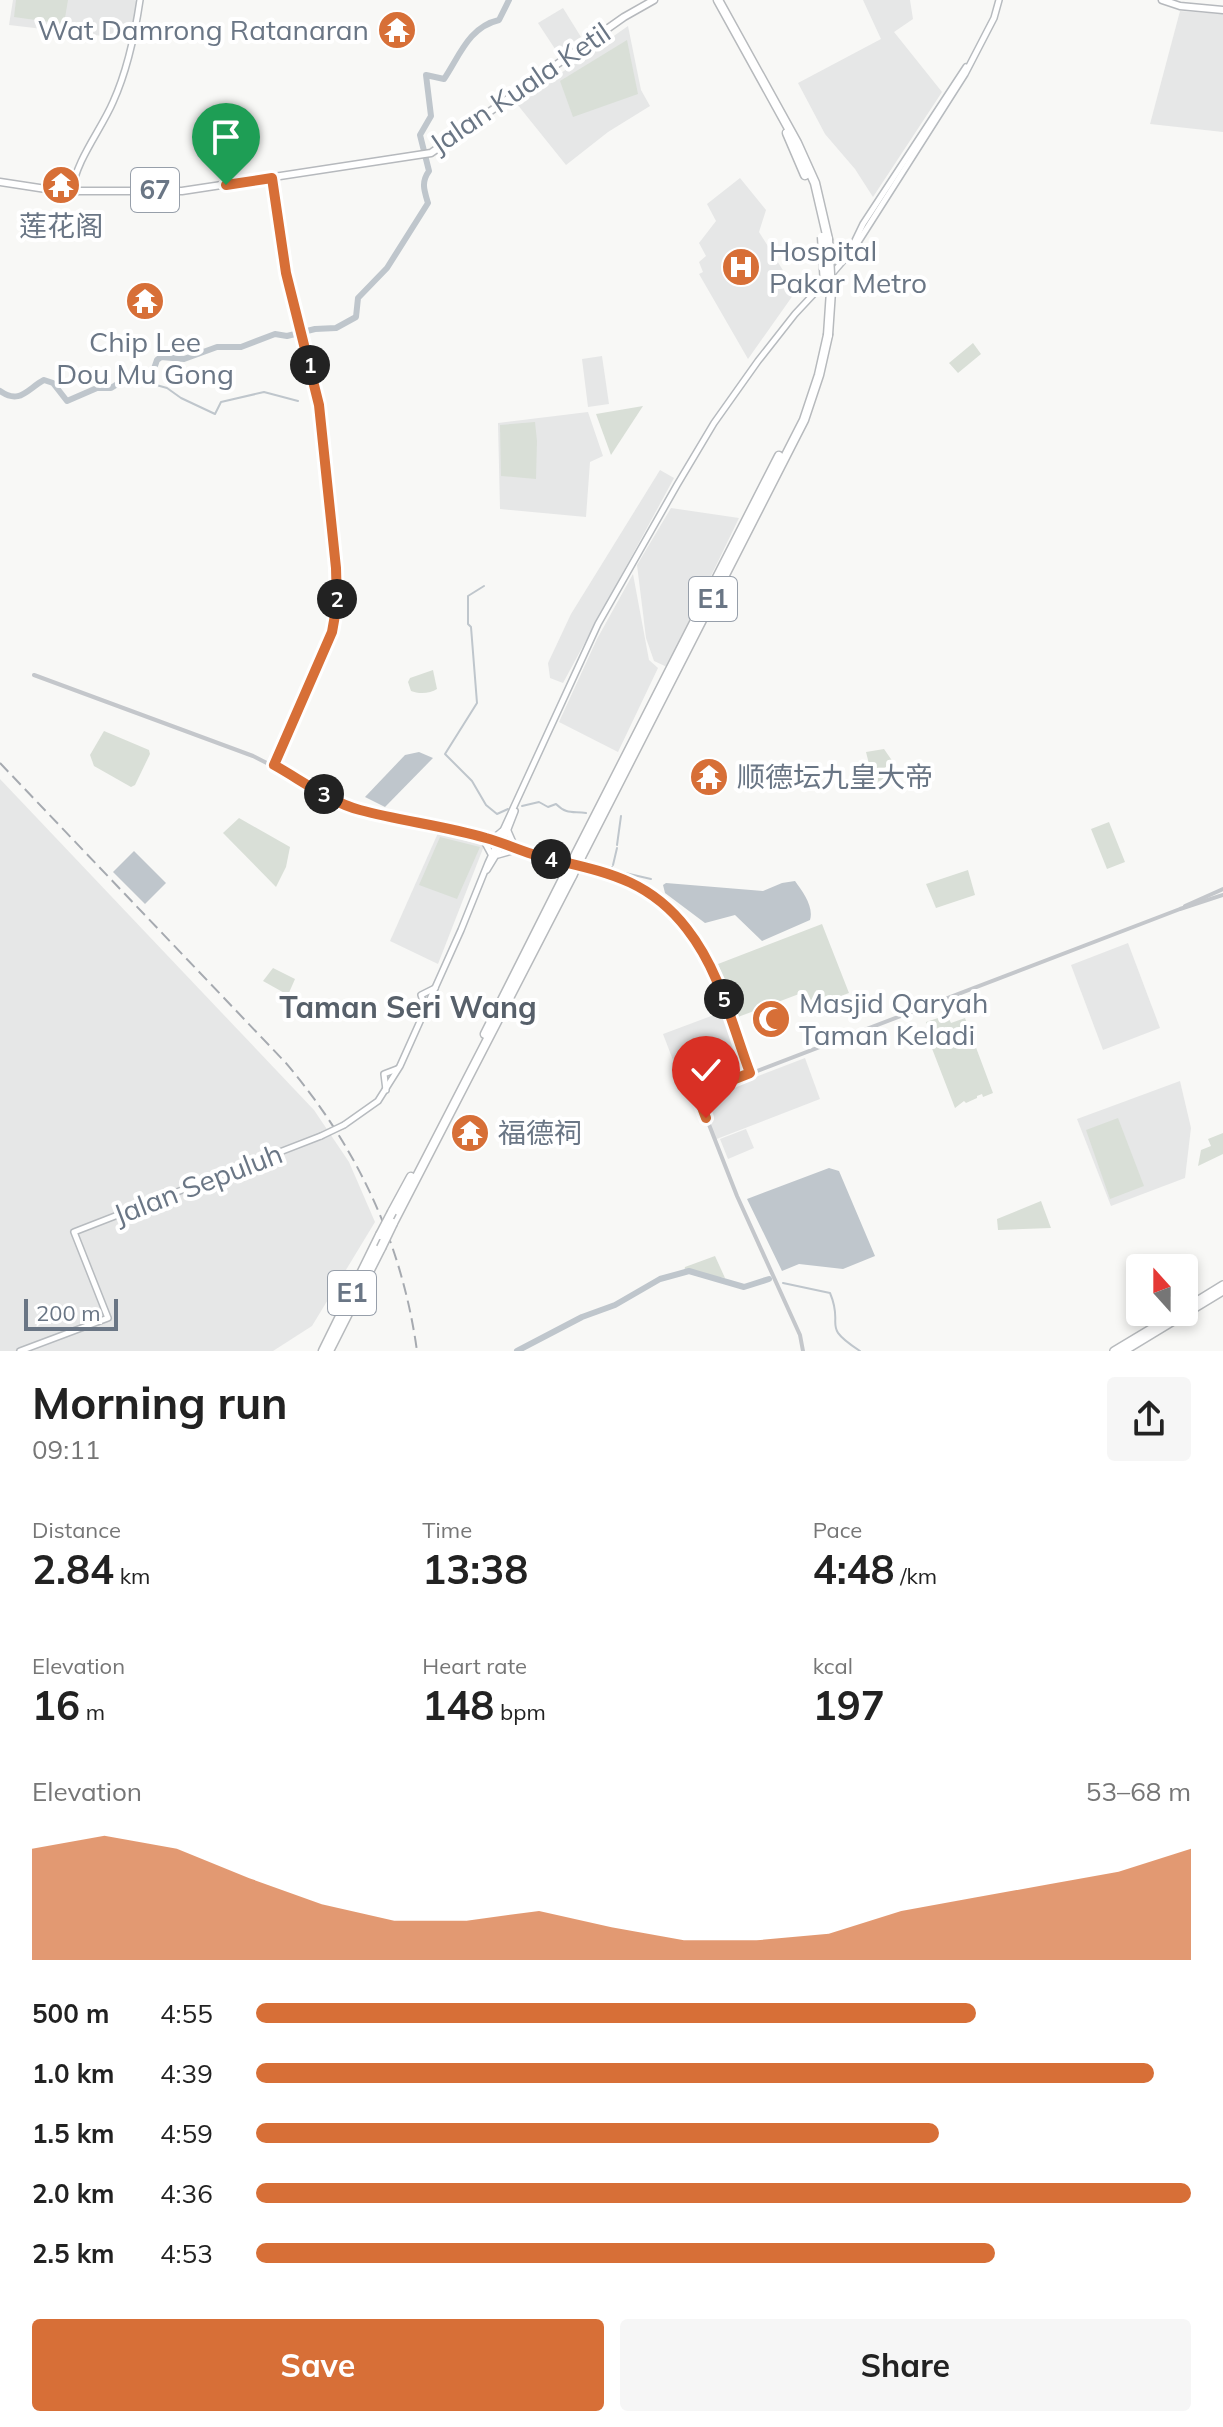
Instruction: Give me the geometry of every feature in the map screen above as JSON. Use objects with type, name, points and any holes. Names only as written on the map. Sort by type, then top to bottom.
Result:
[{"type":"highway","name":"E1","points":[[712,0],[786,132],[810,185],[825,238]]},
{"type":"highway","name":"E1","points":[[320,1351],[379,1242],[393,1223],[799,418],[815,374],[825,334],[825,238],[815,183],[797,143],[718,0]]},
{"type":"highway","name":"E1","points":[[329,1351],[392,1212],[569,874]]},
{"type":"highway","points":[[1198,1301],[1223,1288]]},
{"type":"highway","points":[[1124,1351],[1223,1288]]},
{"type":"highway","points":[[1114,1351],[1156,1326]]},
{"type":"main road","points":[[72,191],[74,179],[122,80],[140,0]]},
{"type":"main road","name":"Jalan Kuala Ketil","points":[[0,182],[72,191],[182,191],[427,154],[624,17],[654,0]]},
{"type":"main road","points":[[425,1012],[598,624],[714,423],[778,334],[850,252],[969,68],[994,18],[999,0]]},
{"type":"main road","points":[[1162,0],[1180,6],[1223,10]]},
{"type":"main road","points":[[494,856],[485,839],[506,830]]},
{"type":"main road","points":[[494,856],[513,849],[506,830]]},
{"type":"main road","points":[[425,1012],[421,995],[436,987]]},
{"type":"main road","name":"Jalan Sepuluh","points":[[20,1351],[108,1318],[74,1232],[344,1125],[371,1107],[386,1091],[384,1074],[400,1066],[425,1012]]},
{"type":"street","points":[[272,178],[286,273],[319,405],[337,604],[332,632],[274,765]]},
{"type":"street","points":[[34,675],[274,765],[359,810],[471,835],[513,849],[619,875],[655,898],[687,928],[711,968],[752,1072]]},
{"type":"street","points":[[803,1351],[800,1335],[737,1196],[697,1094],[1223,892]]},
{"type":"shaded area","points":[[13,0],[138,1],[128,39],[9,25]]},
{"type":"shaded area","points":[[16,0],[68,0],[64,24],[14,17]]},
{"type":"shaded area","points":[[863,0],[910,0],[913,19],[894,32],[942,92],[873,197],[855,169],[825,134],[798,83],[881,39]]},
{"type":"shaded area","points":[[563,8],[581,37],[557,52],[538,23]]},
{"type":"shaded area","points":[[1180,11],[1223,14],[1223,132],[1150,124]]},
{"type":"shaded area","points":[[628,26],[641,90],[650,106],[608,132],[566,165],[517,104]]},
{"type":"shaded area","points":[[627,40],[638,94],[573,117],[560,81]]},
{"type":"shaded area","name":"Hospital Pakar Metro","points":[[740,178],[766,210],[759,232],[796,291],[748,359],[699,274],[703,272],[699,262],[706,256],[699,243],[716,221],[707,204]]},
{"type":"shaded area","points":[[973,343],[981,354],[958,373],[949,363]]},
{"type":"shaded area","points":[[602,356],[609,404],[588,407],[582,359]]},
{"type":"shaded area","points":[[643,406],[611,455],[596,414]]},
{"type":"shaded area","points":[[588,412],[603,456],[590,462],[586,517],[500,509],[498,423]]},
{"type":"shaded area","points":[[535,422],[536,479],[501,476],[500,425]]},
{"type":"shaded area","points":[[660,470],[674,478],[563,683],[550,678],[548,663],[571,614]]},
{"type":"shaded area","points":[[671,508],[739,518],[667,667],[654,661],[646,638],[637,565]]},
{"type":"shaded area","points":[[633,574],[649,660],[658,668],[618,752],[559,722],[597,639]]},
{"type":"shaded area","points":[[433,670],[437,689],[424,693],[411,691],[410,678]]},
{"type":"shaded area","points":[[104,731],[149,750],[150,754],[135,785],[131,787],[94,766],[90,755]]},
{"type":"shaded area","points":[[884,749],[893,762],[883,769],[885,778],[874,784],[866,752]]},
{"type":"shaded area","points":[[419,752],[433,758],[385,807],[365,797],[405,755]]},
{"type":"shaded area","points":[[0,779],[314,1110],[349,1162],[375,1222],[312,1326],[273,1351],[0,1351]]},
{"type":"shaded area","points":[[239,818],[290,847],[286,867],[276,887],[223,833]]},
{"type":"shaded area","points":[[1109,822],[1125,862],[1107,869],[1091,829]]},
{"type":"shaded area","points":[[438,833],[484,846],[438,964],[390,941]]},
{"type":"shaded area","points":[[440,837],[480,847],[457,899],[419,885]]},
{"type":"shaded area","points":[[134,851],[166,883],[145,904],[113,872]]},
{"type":"shaded area","points":[[968,870],[975,895],[936,908],[926,884]]},
{"type":"shaded area","points":[[795,881],[809,905],[810,920],[762,941],[735,915],[705,923],[665,893],[663,885],[763,891]]},
{"type":"shaded area","points":[[822,924],[849,993],[805,1009],[799,994],[738,1017],[718,964]]},
{"type":"shaded area","points":[[1128,943],[1160,1028],[1103,1050],[1071,965]]},
{"type":"shaded area","points":[[273,968],[295,979],[288,995],[263,981]]},
{"type":"shaded area","points":[[722,1012],[742,1067],[684,1089],[663,1034]]},
{"type":"shaded area","points":[[947,1015],[951,1023],[965,1018],[993,1093],[983,1097],[982,1094],[966,1103],[964,1101],[955,1108],[926,1033],[929,1031],[926,1022]]},
{"type":"shaded area","points":[[805,1058],[820,1099],[714,1140],[698,1099]]},
{"type":"shaded area","points":[[1180,1081],[1191,1128],[1185,1178],[1111,1206],[1077,1119]]},
{"type":"shaded area","points":[[1118,1118],[1144,1186],[1110,1199],[1086,1130]]},
{"type":"shaded area","points":[[746,1129],[754,1148],[728,1159],[720,1139]]},
{"type":"shaded area","points":[[1223,1133],[1223,1154],[1198,1166],[1201,1150],[1211,1146],[1208,1139]]},
{"type":"shaded area","points":[[829,1168],[839,1171],[875,1256],[843,1269],[799,1264],[782,1271],[747,1199]]},
{"type":"shaded area","points":[[1041,1201],[1051,1228],[998,1230],[997,1219]]},
{"type":"shaded area","points":[[715,1256],[725,1278],[684,1272],[685,1267]]},
{"type":"waterway","points":[[0,391],[18,396],[44,380],[53,383],[67,401],[97,388],[111,388],[127,378],[149,383],[161,357],[184,359],[217,347],[241,347],[275,334],[287,336],[336,328],[356,317],[358,298],[387,268],[428,203],[424,183],[429,171],[420,135],[431,116],[426,75],[444,79],[466,43],[480,29],[499,20],[509,0]]},
{"type":"waterway","points":[[149,383],[167,388],[215,414],[221,402],[264,392],[298,401]]},
{"type":"waterway","points":[[484,586],[468,596],[477,703],[445,754],[472,781],[486,805],[497,814],[508,809]]},
{"type":"waterway","points":[[522,806],[539,802],[548,807],[556,804],[567,811],[586,813]]},
{"type":"waterway","points":[[617,845],[621,816]]},
{"type":"waterway","points":[[613,865],[617,848]]},
{"type":"waterway","points":[[612,867],[612,870],[651,879]]},
{"type":"waterway","points":[[517,1351],[582,1317],[615,1305],[660,1279],[689,1271],[744,1287],[769,1279]]},
{"type":"waterway","points":[[783,1283],[830,1293],[836,1330],[860,1351]]},
{"type":"railway","points":[[0,763],[285,1062],[310,1094],[354,1161],[372,1197],[400,1272],[417,1351]]},
{"type":"place","name":"Wat Damrong Ratanaran","points":[[397,30]]},
{"type":"place","name":"莲花阁","points":[[61,185]]},
{"type":"place","name":"Hospital Pakar Metro","points":[[741,267]]},
{"type":"place","name":"Chip Lee Dou Mu Gong","points":[[145,301]]},
{"type":"place","name":"顺德坛九皇大帝","points":[[709,777]]},
{"type":"place","name":"Masjid Qaryah Taman Keladi","points":[[771,1019]]},
{"type":"place","name":"福德祠","points":[[470,1133]]},
{"type":"district","name":"Taman Seri Wang","points":[[408,1008]]},
{"type":"route","points":[[226,185],[272,178],[286,273],[318,397],[336,568],[337,614],[332,632],[274,765],[359,810],[480,836],[556,860],[604,870],[632,882],[655,898],[687,928],[704,955],[750,1073],[697,1094],[706,1118]]}]
